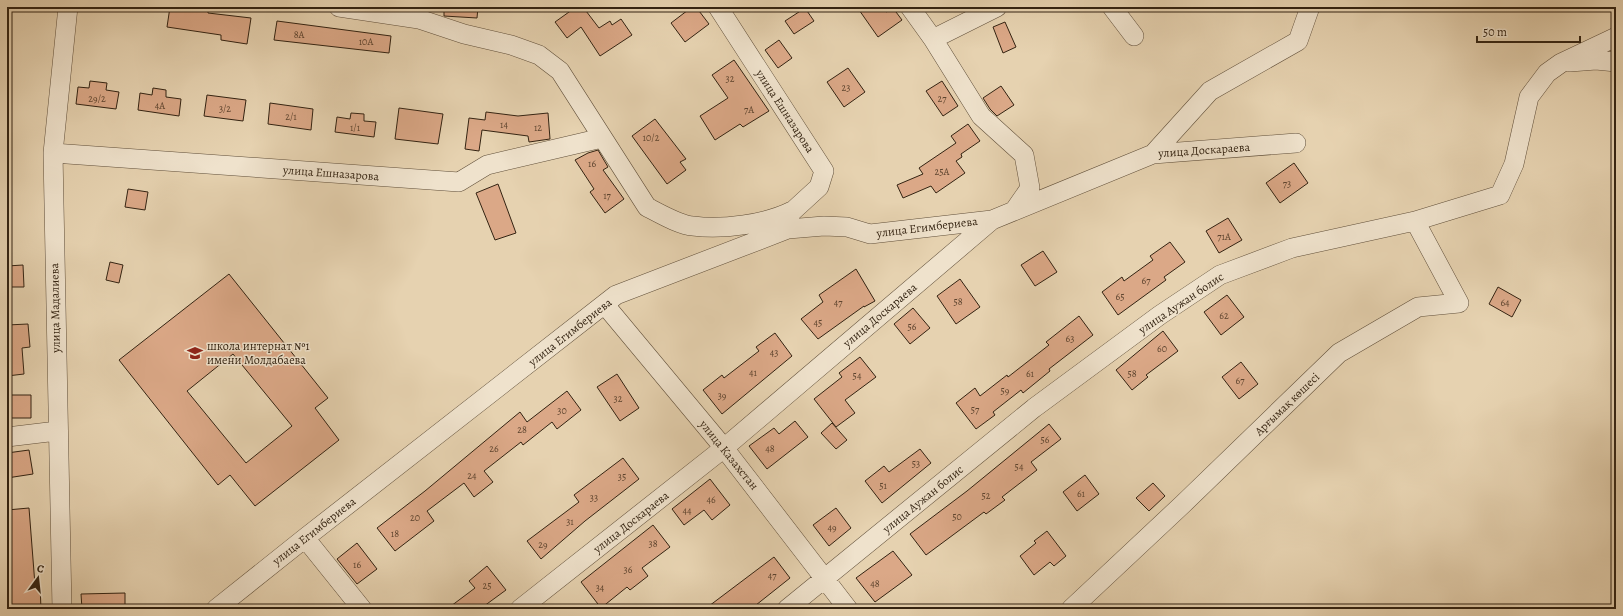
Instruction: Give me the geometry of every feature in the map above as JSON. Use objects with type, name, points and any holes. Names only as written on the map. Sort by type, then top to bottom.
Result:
[{"type":"street","name":"улица Мадалиева","points":[[62,609],[52,153],[68,7]]},
{"type":"street","name":"улица Ешназарова","points":[[339,7],[418,19],[464,34],[511,45],[539,55],[560,71],[647,207],[692,226],[744,225],[777,218],[792,211]]},
{"type":"street","name":"улица Ешназарова","points":[[718,7],[824,171],[819,187],[765,238]]},
{"type":"street","points":[[910,7],[933,39],[981,116],[1024,156],[1030,188],[1014,211]]},
{"type":"street","points":[[933,39],[998,7]]},
{"type":"street","points":[[1112,7],[1134,36]]},
{"type":"street","points":[[1153,154],[1210,91],[1298,41],[1310,7]]},
{"type":"street","name":"улица Аужан болис","points":[[787,609],[1034,408],[1160,315],[1220,275],[1292,248],[1415,221],[1500,195],[1514,164],[1529,96],[1547,73],[1561,63],[1614,37]]},
{"type":"street","points":[[1561,63],[1596,60],[1616,62]]},
{"type":"street","name":"улица Ешназарова","points":[[52,153],[459,182],[487,165],[602,138]]},
{"type":"street","name":"улица Доскараева","points":[[520,609],[724,448],[992,220],[1153,154],[1296,143]]},
{"type":"street","name":"улица Егимбериева","points":[[216,609],[616,295],[788,229],[824,226],[847,227],[870,234],[992,220]]},
{"type":"street","name":"Арғымақ көшесі","points":[[1071,609],[1183,504],[1339,353],[1418,308],[1459,303],[1415,221]]},
{"type":"street","name":"улица Казахстан","points":[[604,305],[724,448],[848,609]]},
{"type":"street","points":[[7,436],[57,431]]},
{"type":"street","points":[[305,538],[362,609]]},
{"type":"building","points":[[170,7],[208,8],[208,13],[251,18],[247,44],[221,40],[221,35],[167,27]]},
{"type":"building","points":[[444,7],[478,7],[477,18],[444,16]]},
{"type":"building","points":[[576,7],[583,7],[599,28],[610,21],[612,25],[621,19],[632,35],[600,56],[581,27],[567,38],[555,22]]},
{"type":"building","points":[[692,7],[696,7],[709,24],[685,42],[671,23]]},
{"type":"building","points":[[857,7],[883,7],[886,12],[893,8],[902,20],[878,37]]},
{"type":"building","points":[[805,8],[814,21],[794,34],[785,21]]},
{"type":"building","points":[[277,21],[391,36],[389,53],[274,40]]},
{"type":"building","points":[[1005,22],[1016,47],[1003,53],[993,27]]},
{"type":"building","points":[[779,40],[792,58],[778,68],[765,50]]},
{"type":"building","points":[[734,60],[769,111],[743,127],[740,124],[715,140],[700,116],[728,98],[712,75]]},
{"type":"building","points":[[848,68],[865,92],[844,107],[827,82]]},
{"type":"building","points":[[90,81],[107,83],[106,90],[119,92],[116,109],[76,104],[78,87],[89,88]]},
{"type":"building","points":[[942,81],[958,106],[943,116],[926,91]]},
{"type":"building","points":[[1001,86],[1014,105],[997,116],[990,109],[983,98]]},
{"type":"building","points":[[153,88],[166,90],[166,97],[181,99],[179,116],[138,110],[140,93],[152,95]]},
{"type":"building","points":[[207,95],[246,100],[243,121],[204,116]]},
{"type":"building","points":[[270,103],[313,109],[311,130],[268,124]]},
{"type":"building","points":[[399,108],[443,114],[438,144],[395,139]]},
{"type":"building","points":[[486,112],[518,116],[548,113],[550,139],[529,142],[528,136],[482,130],[479,151],[465,149],[469,118],[485,120]]},
{"type":"building","points":[[351,113],[364,114],[364,121],[376,122],[374,137],[335,132],[337,117],[350,119]]},
{"type":"building","points":[[655,119],[686,159],[680,162],[686,170],[667,184],[632,136]]},
{"type":"building","points":[[968,124],[980,141],[961,154],[962,157],[956,161],[965,173],[936,193],[931,186],[903,198],[897,185],[923,174],[919,168],[956,143],[951,136]]},
{"type":"building","points":[[598,150],[608,167],[603,170],[624,199],[605,213],[590,192],[594,189],[575,160],[588,153]]},
{"type":"building","points":[[1294,163],[1308,183],[1280,203],[1266,183]]},
{"type":"building","points":[[498,184],[516,233],[495,240],[476,193]]},
{"type":"building","points":[[128,189],[148,192],[145,210],[125,207]]},
{"type":"building","points":[[1228,218],[1242,240],[1219,253],[1206,231]]},
{"type":"building","points":[[1170,242],[1185,262],[1164,277],[1166,280],[1118,315],[1102,292],[1122,277],[1124,281],[1153,260],[1150,256]]},
{"type":"building","points":[[1043,251],[1057,272],[1035,286],[1021,265]]},
{"type":"building","points":[[110,262],[123,265],[119,283],[106,280]]},
{"type":"building","points":[[23,265],[24,287],[7,287],[7,266]]},
{"type":"building","points":[[856,269],[875,301],[864,306],[818,339],[801,319],[823,302],[819,295]]},
{"type":"building","points":[[229,274],[328,398],[315,408],[339,440],[255,506],[230,475],[218,485],[119,360]],"holes":[[[233,354],[292,426],[246,463],[187,391]]]},
{"type":"building","points":[[960,279],[980,307],[956,324],[937,296]]},
{"type":"building","points":[[1498,287],[1521,300],[1512,317],[1489,304]]},
{"type":"building","points":[[1227,295],[1244,317],[1221,335],[1204,312]]},
{"type":"building","points":[[913,308],[930,328],[910,344],[894,324]]},
{"type":"building","points":[[1079,316],[1093,335],[1049,369],[1050,371],[1023,393],[1021,390],[993,412],[995,415],[976,429],[956,403],[975,388],[980,396],[1007,375],[1008,377],[1049,345],[1046,342]]},
{"type":"building","points":[[28,324],[30,347],[22,348],[24,374],[7,376],[7,325]]},
{"type":"building","points":[[1163,331],[1178,351],[1146,375],[1148,377],[1132,390],[1116,370]]},
{"type":"building","points":[[775,333],[792,356],[722,414],[703,390],[722,375],[724,378],[759,351],[756,347]]},
{"type":"building","points":[[860,357],[876,377],[845,400],[855,413],[836,427],[814,399],[842,377],[839,373]]},
{"type":"building","points":[[1241,362],[1258,384],[1239,399],[1222,377]]},
{"type":"building","points":[[617,374],[639,408],[620,421],[597,387]]},
{"type":"building","points":[[567,391],[581,410],[557,429],[552,422],[523,445],[521,442],[484,471],[493,482],[474,497],[464,483],[427,511],[434,521],[395,551],[377,528],[425,491],[520,412],[527,422]]},
{"type":"building","points":[[7,395],[31,395],[31,418],[7,418]]},
{"type":"building","points":[[795,421],[808,437],[767,469],[749,446],[774,428],[779,434]]},
{"type":"building","points":[[832,423],[847,440],[836,449],[821,433]]},
{"type":"building","points":[[1049,424],[1061,439],[1031,462],[1037,470],[1002,497],[1005,500],[986,514],[984,512],[926,555],[910,534],[967,491]]},
{"type":"building","points":[[920,449],[931,463],[882,503],[865,481],[884,466],[889,472]]},
{"type":"building","points":[[29,450],[33,474],[7,478],[7,453]]},
{"type":"building","points":[[623,458],[639,479],[585,521],[541,559],[527,541],[579,502],[574,495]]},
{"type":"building","points":[[1085,475],[1099,494],[1077,511],[1063,492]]},
{"type":"building","points":[[710,479],[730,505],[712,520],[704,510],[684,525],[672,509]]},
{"type":"building","points":[[1153,483],[1165,496],[1149,511],[1136,498]]},
{"type":"building","points":[[29,508],[35,585],[40,585],[41,609],[7,609],[7,586],[10,586],[7,548],[7,510]]},
{"type":"building","points":[[836,508],[851,528],[829,546],[813,525]]},
{"type":"building","points":[[653,525],[670,547],[642,568],[648,576],[630,590],[627,587],[601,608],[581,582]]},
{"type":"building","points":[[1047,531],[1066,556],[1054,566],[1050,562],[1034,575],[1020,556],[1036,543],[1034,541]]},
{"type":"building","points":[[357,543],[377,569],[357,584],[337,559]]},
{"type":"building","points":[[893,551],[912,575],[875,602],[856,578]]},
{"type":"building","points":[[774,557],[790,578],[751,609],[705,609]]},
{"type":"building","points":[[487,566],[506,590],[480,609],[447,609],[475,588],[469,581]]},
{"type":"building","points":[[125,593],[125,609],[82,609],[81,594]]},
{"type":"place","name":"школа интернат №1 имени Молдабаева","points":[[195,353]]}]
